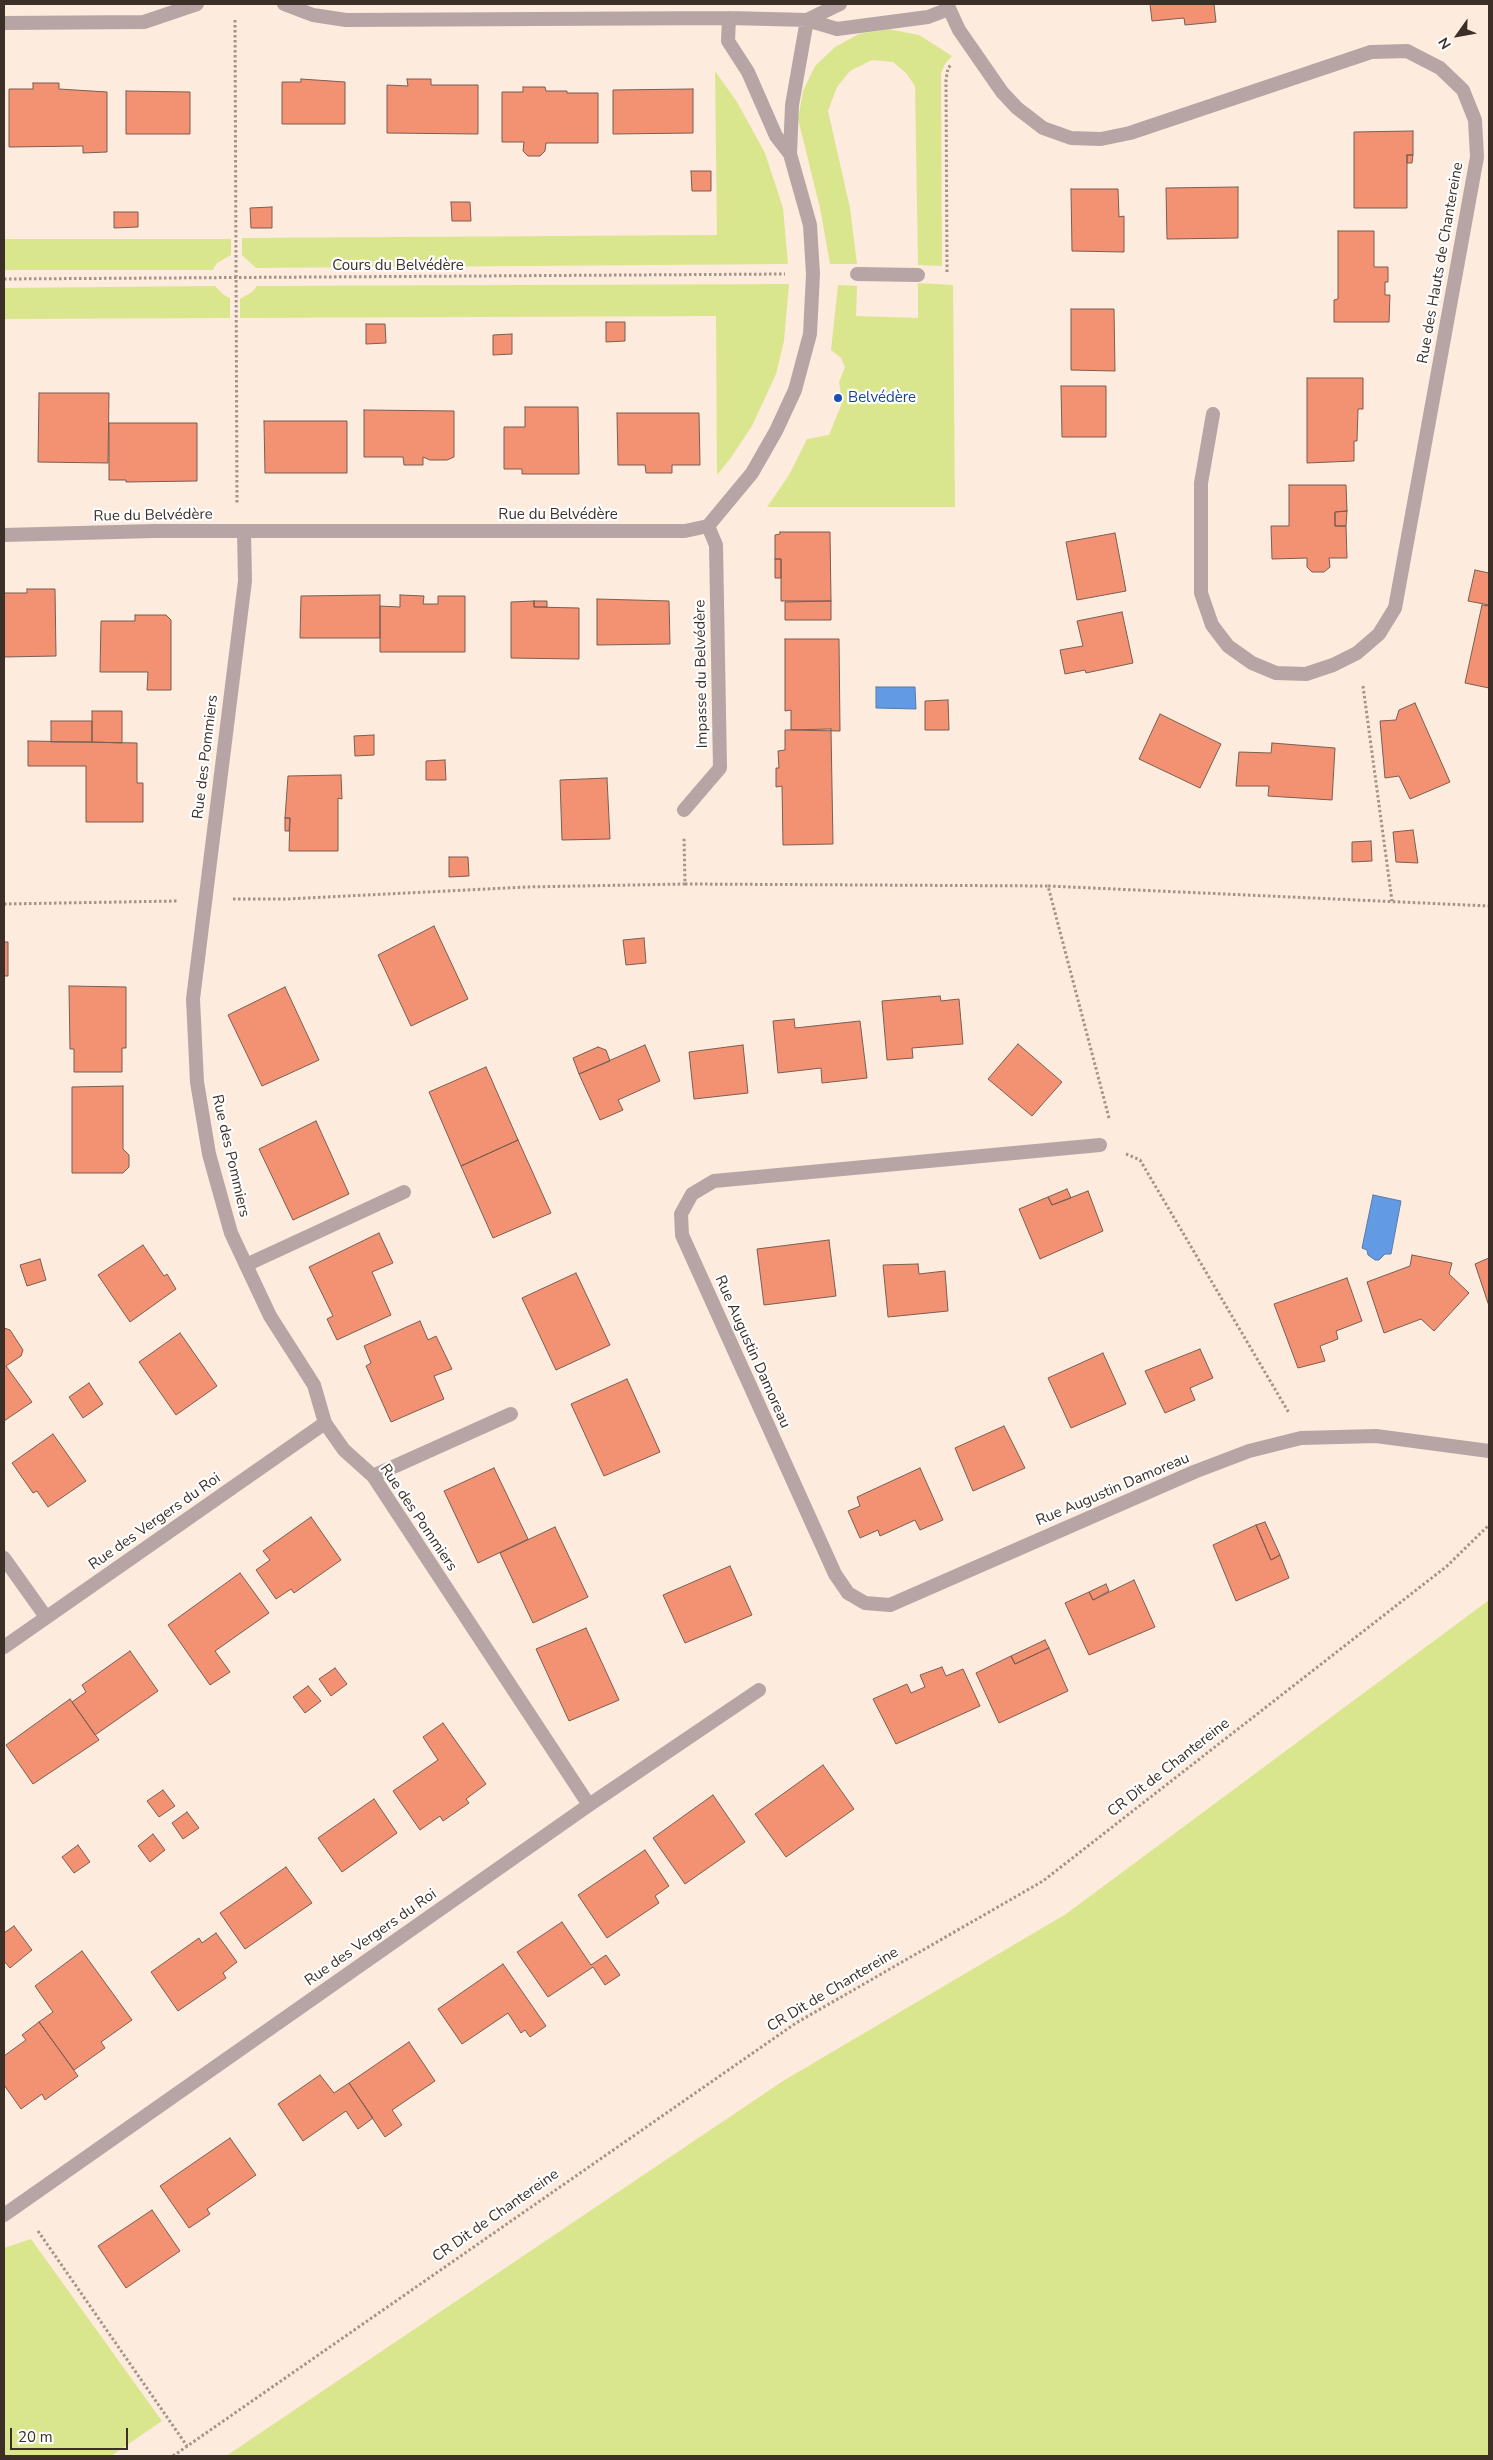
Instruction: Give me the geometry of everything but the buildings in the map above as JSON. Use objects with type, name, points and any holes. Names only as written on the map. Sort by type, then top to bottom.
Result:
[{"type":"street","points":[[4,23],[144,22],[197,4]]},
{"type":"street","points":[[284,4],[314,15],[346,20],[729,18],[807,20],[837,29],[928,17],[948,6]]},
{"type":"street","points":[[807,20],[840,4]]},
{"type":"street","name":"Rue des Hauts de Chantereine","points":[[948,6],[972,51],[1002,92],[1017,108],[1043,128],[1071,138],[1101,139],[1130,133],[1371,52],[1407,51],[1440,68],[1463,90],[1475,120],[1477,157],[1395,608],[1379,634],[1357,653],[1333,665],[1306,674],[1276,673],[1252,663],[1228,646],[1212,625],[1201,593],[1201,483],[1214,414]]},
{"type":"street","points":[[729,18],[728,41],[748,72],[776,136],[790,154]]},
{"type":"street","points":[[708,526],[752,473],[776,431],[795,390],[810,334],[813,274],[810,225],[790,154],[792,106],[807,20]]},
{"type":"street","points":[[857,274],[918,275]]},
{"type":"street","name":"Rue du Belvédère","points":[[4,535],[244,532],[685,531],[708,526]]},
{"type":"street","name":"Impasse du Belvédère","points":[[684,810],[720,768],[716,545],[708,526]]},
{"type":"street","name":"Rue des Pommiers","points":[[244,532],[244,581],[193,999],[197,1082],[210,1154],[231,1233],[270,1316],[314,1385],[325,1424],[344,1450],[373,1476],[589,1805]]},
{"type":"street","name":"Rue Augustin Damoreau","points":[[1100,1145],[714,1181],[692,1194],[681,1214],[682,1235],[835,1574],[848,1593],[865,1603],[890,1605],[1194,1472],[1249,1451],[1301,1438],[1376,1436],[1489,1452]]},
{"type":"street","points":[[246,1265],[404,1192]]},
{"type":"street","points":[[373,1476],[511,1414]]},
{"type":"street","name":"Rue des Vergers du Roi","points":[[4,1647],[325,1424]]},
{"type":"street","points":[[4,1558],[46,1617]]},
{"type":"street","name":"Rue des Vergers du Roi","points":[[4,2215],[589,1805],[758,1690]]},
{"type":"path","points":[[235,20],[237,513]]},
{"type":"path","points":[[918,275],[948,276],[946,80],[948,68],[955,60]]},
{"type":"path","name":"Cours du Belvédère","points":[[4,279],[793,274]]},
{"type":"path","points":[[1363,686],[1392,901]]},
{"type":"path","points":[[684,810],[685,884]]},
{"type":"path","points":[[226,899],[526,887],[685,884],[1048,886],[1489,906]]},
{"type":"path","points":[[1048,886],[1110,1122]]},
{"type":"path","points":[[4,904],[177,900]]},
{"type":"path","points":[[1100,1145],[1140,1160],[1293,1420]]},
{"type":"path","name":"CR Dit de Chantereine","points":[[173,2456],[796,2023],[1043,1881],[1447,1566],[1489,1525]]},
{"type":"path","points":[[38,2231],[187,2446]]},
{"type":"green space","points":[[888,29],[919,35],[952,56],[945,64],[941,73],[942,266],[918,265],[915,86],[906,73],[893,62],[872,60],[850,71],[837,87],[828,111],[850,208],[857,264],[830,264],[820,208],[798,119],[803,91],[815,66],[835,47],[859,34]]},
{"type":"green space","points":[[715,71],[737,102],[765,153],[783,208],[788,264],[256,268],[242,255],[242,238],[717,235]]},
{"type":"green space","points":[[4,239],[231,239],[231,255],[217,263],[213,270],[4,270]]},
{"type":"green space","points":[[918,283],[953,285],[955,507],[767,507],[789,475],[807,439],[829,435],[842,403],[839,382],[845,367],[841,358],[831,350],[838,285],[857,286],[856,316],[918,318]]},
{"type":"green space","points":[[789,284],[784,341],[776,374],[752,426],[717,475],[716,316],[240,318],[240,299],[252,292],[257,286]]},
{"type":"green space","points":[[215,286],[230,298],[230,318],[4,319],[4,288]]},
{"type":"green space","points":[[1489,1600],[1489,2456],[226,2456],[783,2081],[1066,1914]]},
{"type":"green space","points":[[31,2239],[162,2421],[111,2456],[4,2456],[4,2248]]},
{"type":"water","points":[[876,687],[915,687],[916,709],[876,708]]},
{"type":"water","points":[[1373,1195],[1401,1201],[1391,1254],[1385,1254],[1379,1260],[1375,1260],[1368,1255],[1367,1250],[1362,1248]]},
{"type":"place","name":"Belvédère","points":[[838,398]]}]
